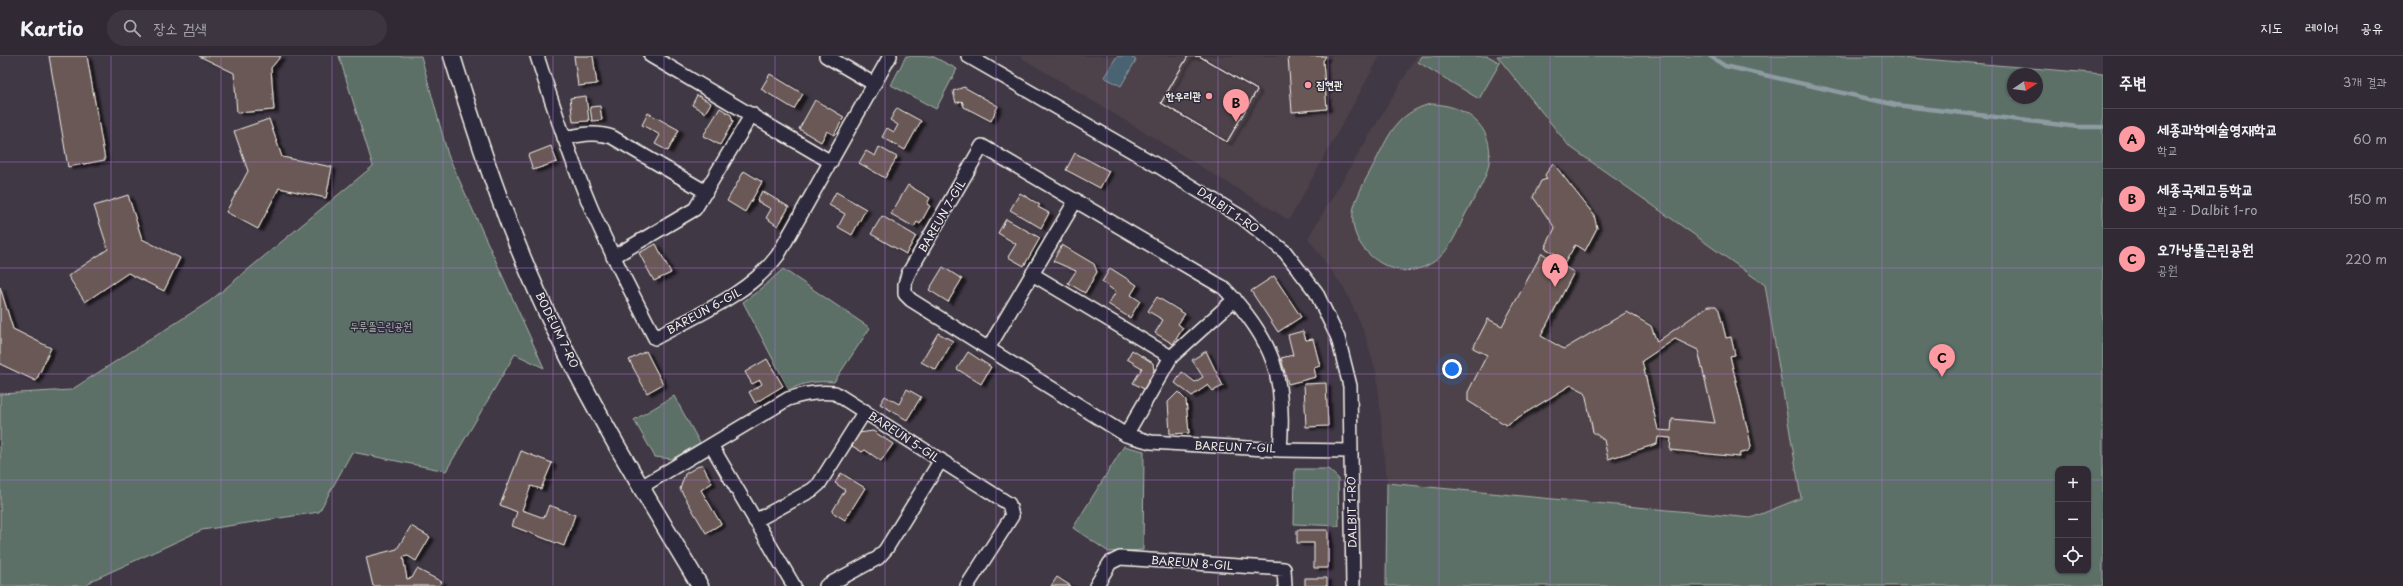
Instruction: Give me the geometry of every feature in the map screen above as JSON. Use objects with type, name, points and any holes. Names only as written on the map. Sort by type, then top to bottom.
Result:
[{"type":"street","name":"BODEUM 7-RO","points":[[452,56],[502,210],[546,309],[606,428],[700,586]]},
{"type":"street","name":"BAREUN 6-GIL","points":[[537,56],[564,138],[613,257],[654,338],[749,286],[766,270],[778,255],[890,56]]},
{"type":"street","points":[[651,56],[752,114],[831,162]]},
{"type":"street","points":[[826,56],[874,84]]},
{"type":"street","name":"DALBIT 1-RO","points":[[968,56],[1243,218],[1285,252],[1316,292],[1338,338],[1350,386],[1353,586]]},
{"type":"street","points":[[613,257],[695,210],[752,114]]},
{"type":"street","points":[[564,138],[602,133],[612,137],[706,192]]},
{"type":"street","name":"BAREUN 7-GIL","points":[[982,146],[1076,200],[1204,274],[1224,288],[1247,312],[1262,336],[1275,367],[1282,394],[1280,450],[1151,442],[1126,435],[989,347],[911,300],[905,294],[905,284],[908,274],[982,146]]},
{"type":"street","points":[[989,347],[1076,200]]},
{"type":"street","points":[[1032,274],[1171,357]]},
{"type":"street","points":[[1126,435],[1171,357],[1235,299]]},
{"type":"street","name":"BAREUN 5-GIL","points":[[641,487],[788,399],[820,391],[835,393],[1009,504],[1012,516],[967,586]]},
{"type":"street","points":[[755,521],[812,490],[818,484],[865,411]]},
{"type":"street","points":[[711,445],[794,586]]},
{"type":"street","points":[[1280,450],[1351,451]]},
{"type":"street","points":[[826,586],[878,558],[886,549],[941,460]]},
{"type":"street","name":"BAREUN 8-GIL","points":[[1096,586],[1110,564],[1120,558],[1284,569],[1285,586]]},
{"type":"shaded area","points":[[1019,56],[1380,56],[1289,220]]},
{"type":"shaded area","points":[[1417,56],[1497,56],[1569,146],[1765,285],[1801,498],[1751,518],[1387,483],[1377,375],[1364,331],[1345,290],[1308,238]]},
{"type":"green space","name":"두루뜰근린공원","points":[[339,56],[421,56],[448,155],[544,368],[515,354],[446,471],[352,452],[319,512],[202,530],[93,580],[86,586],[0,586],[0,394],[71,390],[210,301],[373,166]]},
{"type":"green space","points":[[906,56],[932,56],[957,69],[936,109],[891,85]]},
{"type":"green space","points":[[1421,56],[1488,56],[1500,63],[1479,99],[1418,62]]},
{"type":"green space","points":[[1497,56],[1888,56],[2031,68],[2007,68],[2007,104],[2043,104],[2043,69],[2103,74],[2103,586],[1386,586],[1387,483],[1751,518],[1801,498],[1765,285],[1569,146]]},
{"type":"green space","points":[[1430,104],[1454,108],[1474,119],[1482,128],[1487,138],[1490,150],[1489,163],[1483,183],[1466,213],[1453,241],[1446,251],[1426,266],[1407,271],[1395,269],[1385,266],[1369,254],[1362,246],[1357,238],[1354,228],[1354,207],[1365,181],[1394,128],[1401,120],[1418,108]]},
{"type":"green space","points":[[783,269],[870,328],[834,382],[811,383],[800,385],[789,390],[743,302],[761,289]]},
{"type":"green space","points":[[674,396],[700,443],[672,459],[655,457],[634,420]]},
{"type":"green space","points":[[1124,446],[1144,451],[1143,550],[1109,552],[1073,528]]},
{"type":"green space","points":[[1295,469],[1328,469],[1338,478],[1339,526],[1294,524]]},
{"type":"water","points":[[1117,56],[1129,56],[1136,60],[1121,86],[1104,77]]},
{"type":"building","points":[[49,56],[87,56],[105,160],[68,167]]},
{"type":"building","points":[[199,56],[281,56],[271,68],[274,110],[237,113],[234,73]]},
{"type":"building","points":[[574,56],[593,56],[597,84],[578,86]]},
{"type":"building","name":"한우리관","points":[[1188,56],[1199,56],[1257,90],[1227,142],[1161,103]]},
{"type":"building","name":"한우리관","points":[[1188,56],[1199,56],[1257,90],[1227,142],[1161,103]]},
{"type":"building","name":"집현관","points":[[1288,56],[1326,56],[1323,61],[1327,109],[1292,112]]},
{"type":"building","points":[[770,74],[803,94],[794,109],[761,89]]},
{"type":"building","points":[[964,87],[998,106],[991,121],[964,107],[962,101],[956,103],[953,91]]},
{"type":"building","points":[[697,95],[711,103],[705,113],[692,105]]},
{"type":"building","points":[[586,96],[589,121],[573,122],[570,98]]},
{"type":"building","points":[[815,100],[844,117],[834,135],[827,131],[821,142],[799,129]]},
{"type":"building","points":[[600,106],[602,120],[592,121],[590,107]]},
{"type":"building","points":[[720,108],[731,115],[733,122],[720,145],[703,136]]},
{"type":"building","points":[[897,108],[921,121],[905,150],[882,137],[887,128],[894,132],[898,125],[890,120]]},
{"type":"building","points":[[648,113],[679,130],[668,151],[655,144],[660,135],[642,125]]},
{"type":"building","points":[[269,119],[282,157],[332,167],[326,198],[279,188],[258,229],[226,212],[248,171],[234,131]]},
{"type":"building","points":[[551,146],[557,162],[533,170],[528,155]]},
{"type":"building","points":[[879,147],[897,157],[885,178],[859,163],[866,151],[875,156]]},
{"type":"building","points":[[1075,153],[1109,171],[1100,188],[1066,170]]},
{"type":"building","points":[[1553,163],[1594,215],[1597,228],[1585,251],[1575,245],[1563,266],[1574,272],[1541,336],[1564,349],[1627,312],[1651,326],[1657,342],[1708,306],[1716,306],[1719,310],[1726,338],[1731,337],[1735,355],[1730,356],[1750,440],[1751,447],[1747,452],[1740,453],[1739,457],[1670,450],[1671,438],[1658,437],[1657,444],[1608,459],[1604,440],[1593,432],[1585,392],[1571,385],[1506,425],[1468,401],[1468,392],[1487,355],[1473,348],[1488,319],[1502,326],[1542,253],[1557,263],[1561,257],[1545,248],[1555,228],[1533,197],[1541,181],[1547,179],[1545,175]],"holes":[[[1675,339],[1698,350],[1715,423],[1672,419],[1671,431],[1658,430],[1642,361]]]},
{"type":"building","points":[[744,171],[762,182],[745,212],[727,201]]},
{"type":"building","points":[[908,185],[930,198],[927,204],[930,206],[920,224],[917,222],[914,227],[891,214]]},
{"type":"building","points":[[762,191],[789,207],[778,226],[766,218],[771,209],[757,201]]},
{"type":"building","points":[[836,192],[866,209],[852,235],[838,227],[845,214],[829,205]]},
{"type":"building","points":[[1020,193],[1040,205],[1038,207],[1049,213],[1041,228],[1010,210]]},
{"type":"building","points":[[128,195],[142,239],[180,258],[164,291],[128,273],[85,302],[68,276],[108,249],[94,206]]},
{"type":"building","points":[[882,216],[916,236],[906,254],[871,234]]},
{"type":"building","points":[[1006,219],[1040,238],[1024,266],[1008,257],[1016,244],[998,233]]},
{"type":"building","points":[[656,244],[671,273],[654,281],[639,253]]},
{"type":"building","points":[[1062,245],[1094,264],[1097,272],[1085,293],[1068,283],[1076,271],[1053,261]]},
{"type":"building","points":[[943,267],[962,279],[948,302],[929,290]]},
{"type":"building","points":[[1110,268],[1137,285],[1131,295],[1140,301],[1130,318],[1108,304],[1116,292],[1102,282]]},
{"type":"building","points":[[1274,276],[1301,317],[1278,332],[1251,291]]},
{"type":"building","points":[[0,287],[13,329],[51,348],[36,381],[0,364]]},
{"type":"building","points":[[1157,297],[1185,314],[1178,324],[1183,328],[1173,344],[1155,333],[1163,320],[1148,311]]},
{"type":"building","points":[[1303,331],[1306,340],[1313,339],[1320,366],[1314,368],[1316,377],[1288,384],[1281,358],[1293,355],[1288,335]]},
{"type":"building","points":[[938,333],[953,341],[936,370],[921,362]]},
{"type":"building","points":[[1132,350],[1153,363],[1154,371],[1144,389],[1133,383],[1142,368],[1127,359]]},
{"type":"building","points":[[646,351],[663,384],[647,393],[629,360]]},
{"type":"building","points":[[1206,351],[1223,386],[1213,391],[1208,385],[1192,396],[1175,383],[1182,372],[1195,382],[1203,377],[1192,360]]},
{"type":"building","points":[[968,352],[991,367],[981,384],[957,369]]},
{"type":"building","points":[[767,359],[783,386],[755,403],[749,392],[762,384],[760,380],[752,384],[745,372]]},
{"type":"building","points":[[1326,383],[1328,426],[1306,427],[1304,384]]},
{"type":"building","points":[[907,389],[921,397],[907,420],[880,404],[885,396],[899,404]]},
{"type":"building","points":[[1178,392],[1186,400],[1189,433],[1170,434],[1168,402]]},
{"type":"building","points":[[873,431],[893,444],[881,461],[865,450],[862,452],[852,446],[859,433]]},
{"type":"building","points":[[521,451],[552,463],[541,489],[531,486],[522,510],[544,518],[549,505],[575,515],[564,546],[512,526],[517,512],[500,505]]},
{"type":"building","points":[[702,464],[712,483],[701,490],[721,524],[706,533],[680,489],[685,474]]},
{"type":"building","points":[[841,473],[865,488],[845,520],[832,512],[845,490],[835,483]]},
{"type":"building","points":[[411,526],[430,537],[416,561],[408,556],[403,557],[407,579],[412,578],[417,569],[442,582],[439,586],[373,586],[366,557],[397,549]]},
{"type":"building","points":[[1297,530],[1328,530],[1328,568],[1314,568],[1314,543],[1297,543]]},
{"type":"building","points":[[1057,577],[1071,586],[1051,586]]},
{"type":"building","points":[[1305,578],[1327,578],[1327,586],[1305,586]]},
{"type":"waterway","points":[[1710,56],[1725,66],[1896,105],[2078,127],[2103,127]]},
{"type":"place","name":"집현관","points":[[1308,85]]},
{"type":"place","name":"한우리관","points":[[1209,96]]},
{"type":"place","name":"세종국제고등학교","points":[[1236,122]]},
{"type":"place","name":"세종과학예술영재학교","points":[[1555,287]]},
{"type":"place","name":"오가낭뜰근린공원","points":[[1942,377]]}]
